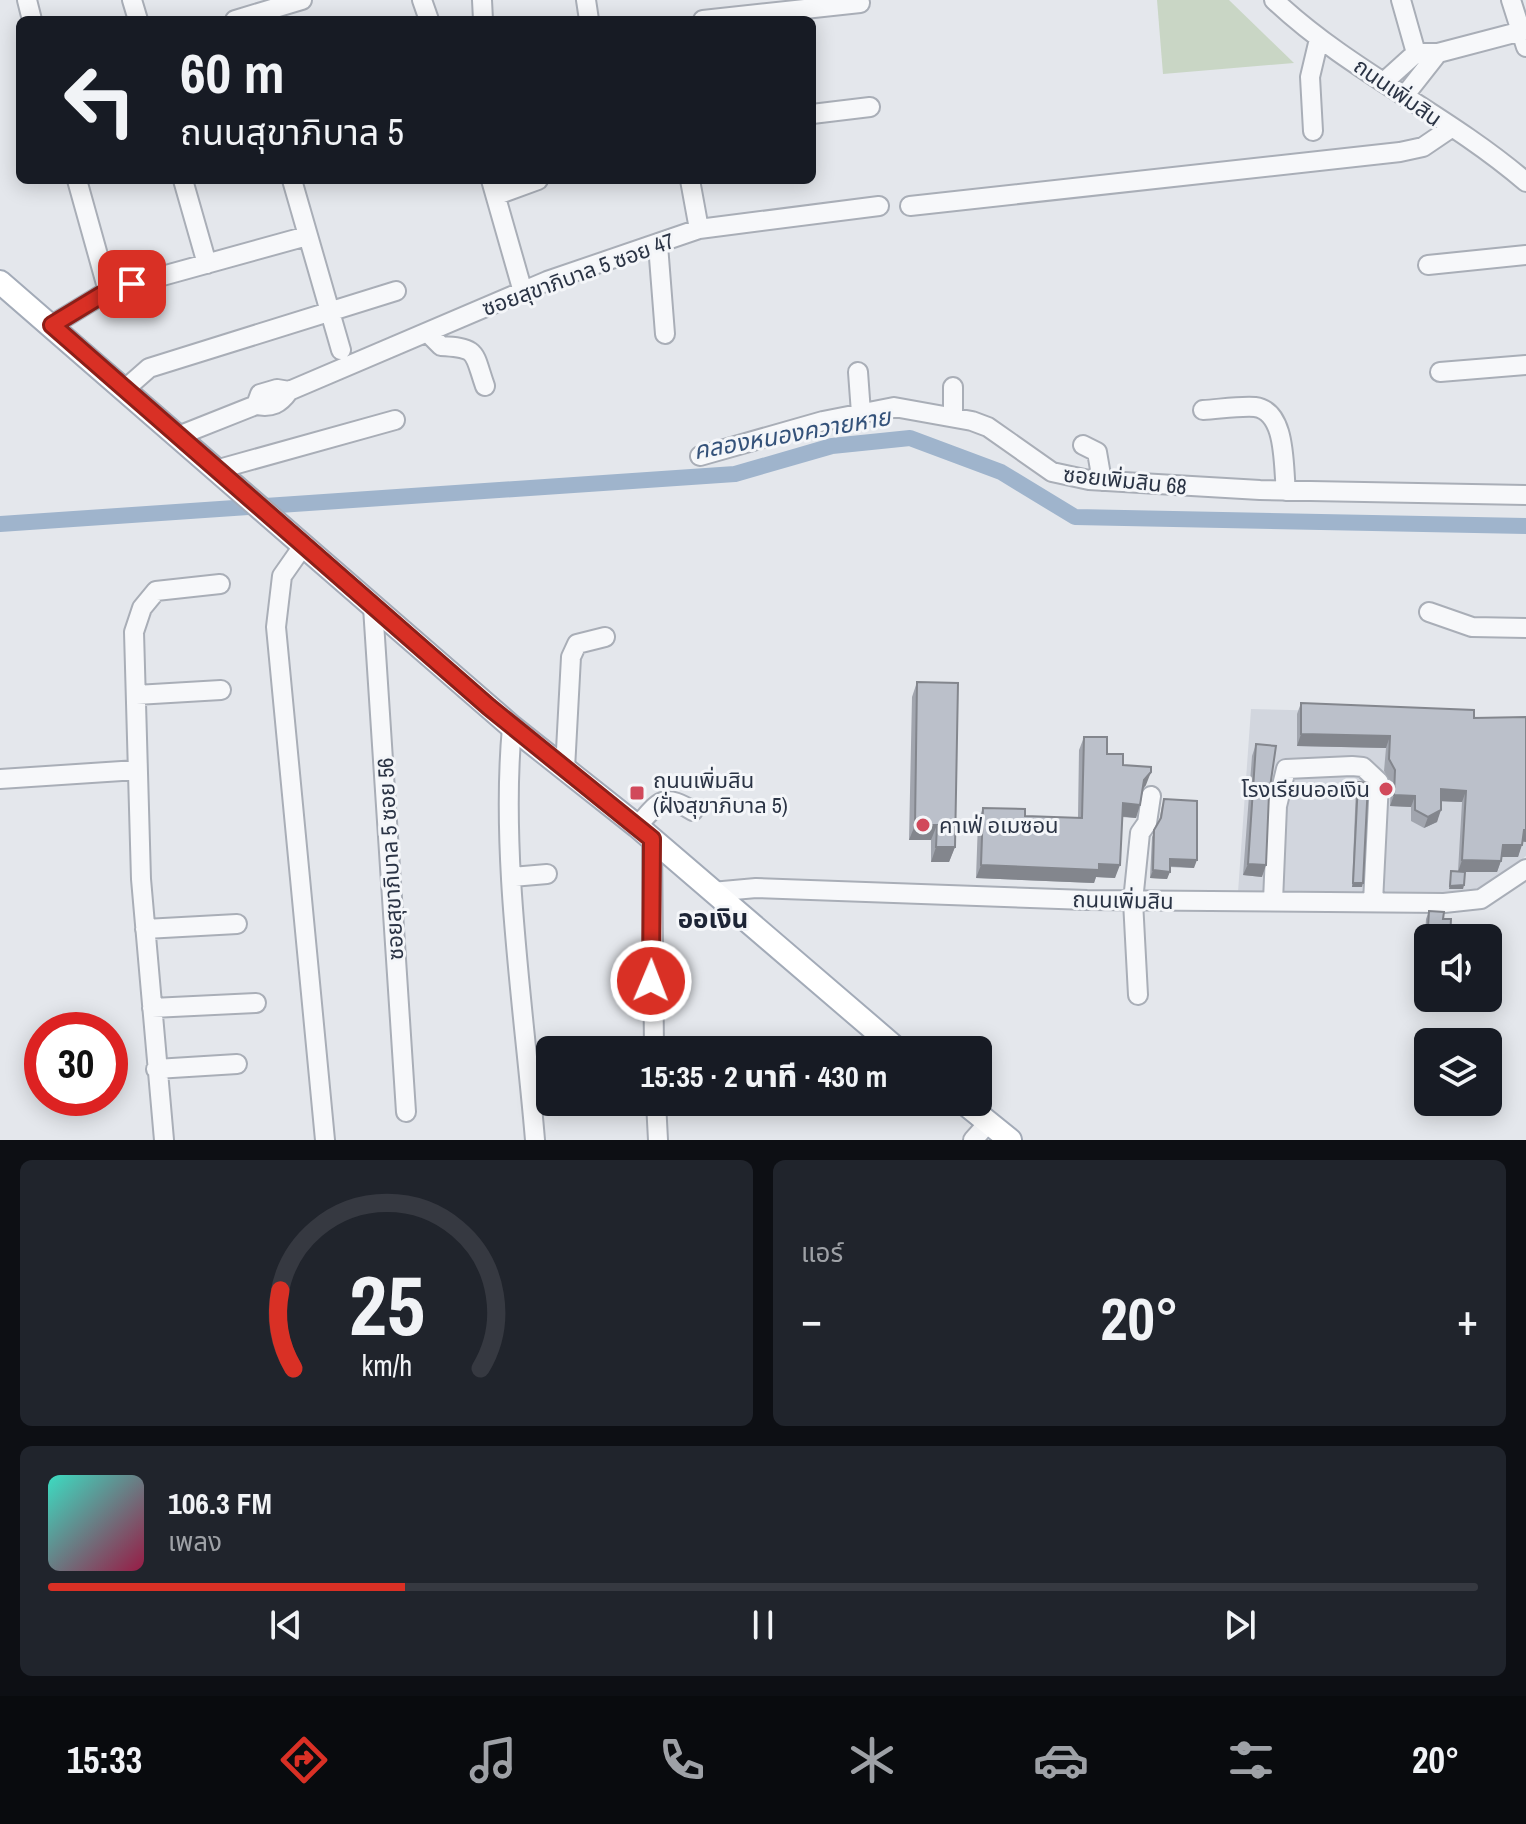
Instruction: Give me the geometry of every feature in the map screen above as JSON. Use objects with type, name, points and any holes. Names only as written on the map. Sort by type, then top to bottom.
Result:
[{"type":"main road","points":[[0,282],[219,469],[512,727],[645,832],[882,1036]]},
{"type":"main road","points":[[981,1116],[1010,1140]]},
{"type":"street","points":[[243,14],[302,0]]},
{"type":"street","name":"ถนนเพิ่มสิน","points":[[1274,0],[1319,39],[1385,81],[1526,182]]},
{"type":"street","points":[[1401,0],[1416,53]]},
{"type":"street","points":[[1385,81],[1416,53],[1438,53],[1524,36],[1511,0]]},
{"type":"street","points":[[740,16],[860,3]]},
{"type":"street","points":[[1313,131],[1310,77],[1319,39]]},
{"type":"street","points":[[1405,95],[1438,53]]},
{"type":"street","points":[[816,114],[870,107]]},
{"type":"street","points":[[910,206],[1400,152],[1423,147],[1451,128]]},
{"type":"street","points":[[78,184],[108,291]]},
{"type":"street","points":[[184,184],[207,264]]},
{"type":"street","points":[[293,184],[341,350]]},
{"type":"street","points":[[516,184],[494,188],[523,292]]},
{"type":"street","points":[[691,184],[699,229]]},
{"type":"street","name":"ซอยสุขาภิบาล 5 ซอย 47","points":[[178,436],[256,405],[267,407],[281,402],[289,391],[523,292],[699,229],[879,206]]},
{"type":"street","points":[[52,325],[108,291],[307,236]]},
{"type":"street","points":[[658,245],[665,334]]},
{"type":"street","points":[[1428,265],[1526,255]]},
{"type":"street","points":[[124,390],[149,368],[396,291]]},
{"type":"street","points":[[428,333],[441,346],[469,348],[485,386]]},
{"type":"street","points":[[1440,372],[1526,365]]},
{"type":"street","points":[[858,372],[861,413]]},
{"type":"street","points":[[953,387],[953,417]]},
{"type":"street","name":"ซอยเพิ่มสิน 68","points":[[700,456],[894,407],[953,417],[988,427],[1052,472],[1102,481],[1286,491],[1526,495]]},
{"type":"street","points":[[1203,410],[1256,407],[1265,410],[1279,432],[1286,491]]},
{"type":"street","points":[[219,469],[395,420]]},
{"type":"street","points":[[1083,445],[1098,455],[1102,481]]},
{"type":"street","points":[[303,546],[282,576],[276,627],[325,1140]]},
{"type":"street","points":[[164,1140],[145,929],[134,632],[149,598],[166,587],[220,584]]},
{"type":"street","name":"ซอยสุขาภิบาล 5 ซอย 56","points":[[373,607],[406,1112]]},
{"type":"street","points":[[1429,612],[1472,627],[1526,628]]},
{"type":"street","points":[[565,769],[571,657],[577,644],[605,637]]},
{"type":"street","points":[[136,695],[221,690]]},
{"type":"street","points":[[512,727],[509,767],[512,877],[535,1140]]},
{"type":"street","points":[[1273,901],[1277,806],[1286,769],[1352,766],[1369,770],[1379,782],[1373,902]]},
{"type":"street","points":[[0,779],[137,770]]},
{"type":"street","points":[[1138,995],[1133,901],[1140,833],[1147,823],[1151,796]]},
{"type":"street","points":[[653,1036],[645,832],[662,800],[672,799],[693,811]]},
{"type":"street","name":"ถนนเพิ่มสิน","points":[[712,892],[756,888],[856,890],[1133,901],[1481,899],[1526,869]]},
{"type":"street","points":[[512,877],[547,874]]},
{"type":"street","points":[[145,929],[237,924]]},
{"type":"street","points":[[152,1008],[256,1003]]},
{"type":"street","points":[[156,1069],[237,1064]]},
{"type":"street","points":[[657,1116],[658,1140]]},
{"type":"street","points":[[973,1140],[989,1122]]},
{"type":"shaded area","name":"โรงเรียนออเงิน","points":[[1251,709],[1453,714],[1526,723],[1526,856],[1485,887],[1462,895],[1238,892]]},
{"type":"green space","points":[[1157,0],[1229,0],[1294,63],[1163,74]]},
{"type":"building","points":[[917,682],[958,683],[955,847],[936,847],[937,825],[915,825]]},
{"type":"building","points":[[1301,703],[1474,710],[1474,718],[1526,717],[1526,830],[1522,845],[1503,845],[1501,861],[1462,860],[1466,791],[1441,789],[1441,810],[1428,817],[1415,810],[1415,796],[1394,795],[1395,770],[1389,759],[1390,736],[1301,734]]},
{"type":"building","points":[[1084,737],[1107,737],[1107,754],[1123,754],[1123,765],[1151,767],[1144,780],[1140,805],[1123,803],[1120,865],[1099,864],[1099,870],[981,865],[983,808],[1025,809],[1025,816],[1082,818]]},
{"type":"building","points":[[1256,744],[1276,746],[1269,794],[1266,865],[1248,864]]},
{"type":"building","points":[[1358,782],[1368,783],[1363,883],[1353,883]]},
{"type":"building","points":[[1164,799],[1197,801],[1197,860],[1170,859],[1170,872],[1153,870],[1154,830],[1161,818]]},
{"type":"building","points":[[1451,871],[1465,872],[1464,885],[1450,886]]},
{"type":"building","points":[[1429,911],[1444,912],[1443,919],[1451,919],[1451,924],[1428,924]]},
{"type":"waterway","name":"คลองหนองควายหาย","points":[[0,524],[735,474],[832,446],[910,438],[1001,472],[1075,517],[1526,526]]},
{"type":"place","name":"โรงเรียนออเงิน","points":[[1386,789]]},
{"type":"place","name":"ถนนเพิ่มสิน (ฝั่งสุขาภิบาล 5)","points":[[637,793]]},
{"type":"place","name":"คาเฟ่ อเมซอน","points":[[923,825]]},
{"type":"district","name":"ออเงิน","points":[[713,919]]},
{"type":"route","points":[[132,284],[108,291],[52,325],[512,727],[652,839],[651,981]]}]
